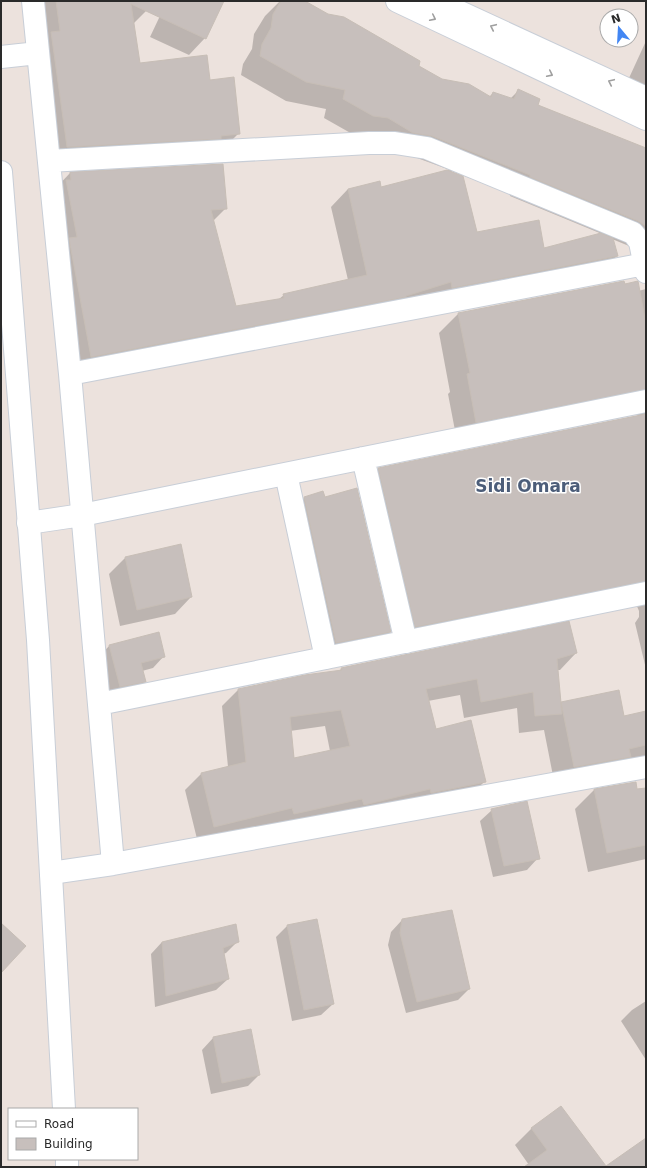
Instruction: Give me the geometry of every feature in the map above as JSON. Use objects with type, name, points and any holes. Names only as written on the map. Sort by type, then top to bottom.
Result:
[{"type":"street","points":[[33,1],[70,374],[113,864]]},
{"type":"street","points":[[397,1],[646,119]]},
{"type":"street","points":[[436,1],[646,98]]},
{"type":"street","points":[[1,57],[38,53]]},
{"type":"street","points":[[49,161],[396,143],[427,148],[633,233],[640,242],[645,268],[70,374]]},
{"type":"street","points":[[1,172],[38,640],[64,1108]]},
{"type":"street","points":[[28,523],[82,515],[646,401]]},
{"type":"street","points":[[363,458],[406,642]]},
{"type":"street","points":[[286,474],[326,658]]},
{"type":"street","points":[[99,704],[646,593]]},
{"type":"street","points":[[51,873],[113,864],[646,767]]},
{"type":"building","points":[[56,1],[224,1],[206,39],[131,4],[140,63],[207,55],[210,80],[234,77],[240,134],[221,136],[221,139],[67,147],[51,32],[60,31]]},
{"type":"building","points":[[281,1],[305,1],[328,14],[344,17],[420,61],[419,66],[442,79],[469,84],[491,97],[493,92],[514,99],[518,89],[540,99],[538,105],[646,148],[646,226],[638,221],[530,177],[530,175],[432,136],[413,133],[388,118],[373,116],[343,99],[345,90],[306,82],[260,56],[262,44],[271,28],[273,14]]},
{"type":"building","points":[[223,164],[227,209],[211,210],[236,306],[284,298],[283,294],[367,275],[348,189],[380,181],[381,187],[447,170],[463,176],[477,232],[539,220],[544,248],[601,233],[613,238],[618,256],[452,288],[451,282],[406,297],[91,357],[69,238],[77,237],[66,180],[71,180],[70,172]]},
{"type":"building","points":[[624,281],[625,284],[638,281],[646,324],[646,389],[476,423],[467,374],[470,373],[458,313]]},
{"type":"building","points":[[646,414],[646,581],[415,627],[378,468]]},
{"type":"building","points":[[357,488],[391,632],[336,643],[304,497],[323,491],[325,497]]},
{"type":"building","points":[[181,544],[192,597],[137,610],[125,557]]},
{"type":"building","points":[[569,621],[577,653],[557,659],[562,714],[535,716],[533,692],[481,702],[477,679],[426,689],[436,729],[471,720],[486,782],[431,793],[430,789],[364,805],[362,799],[294,814],[292,808],[214,827],[201,773],[246,762],[238,689],[305,675],[342,670],[341,668]],"holes":[[[341,710],[350,746],[294,758],[290,717]]]},
{"type":"building","points":[[159,632],[165,657],[141,663],[146,682],[120,687],[109,645]]},
{"type":"building","points":[[619,690],[624,716],[646,711],[646,745],[629,749],[631,757],[574,767],[561,702]]},
{"type":"building","points":[[636,782],[637,789],[646,788],[646,845],[607,853],[594,789]]},
{"type":"building","points":[[527,801],[540,859],[504,866],[491,809]]},
{"type":"building","points":[[452,910],[470,989],[417,1002],[400,933],[402,919]]},
{"type":"building","points":[[317,919],[334,1004],[304,1010],[287,925]]},
{"type":"building","points":[[1,923],[26,946],[1,973]]},
{"type":"building","points":[[236,924],[239,942],[223,948],[229,979],[166,996],[162,942]]},
{"type":"building","points":[[251,1029],[260,1075],[222,1083],[213,1037]]},
{"type":"building","points":[[561,1106],[606,1166],[646,1138],[646,1167],[524,1167],[547,1150],[531,1128]]},
{"type":"district","name":"Sidi Omara","points":[[528,486]]}]
